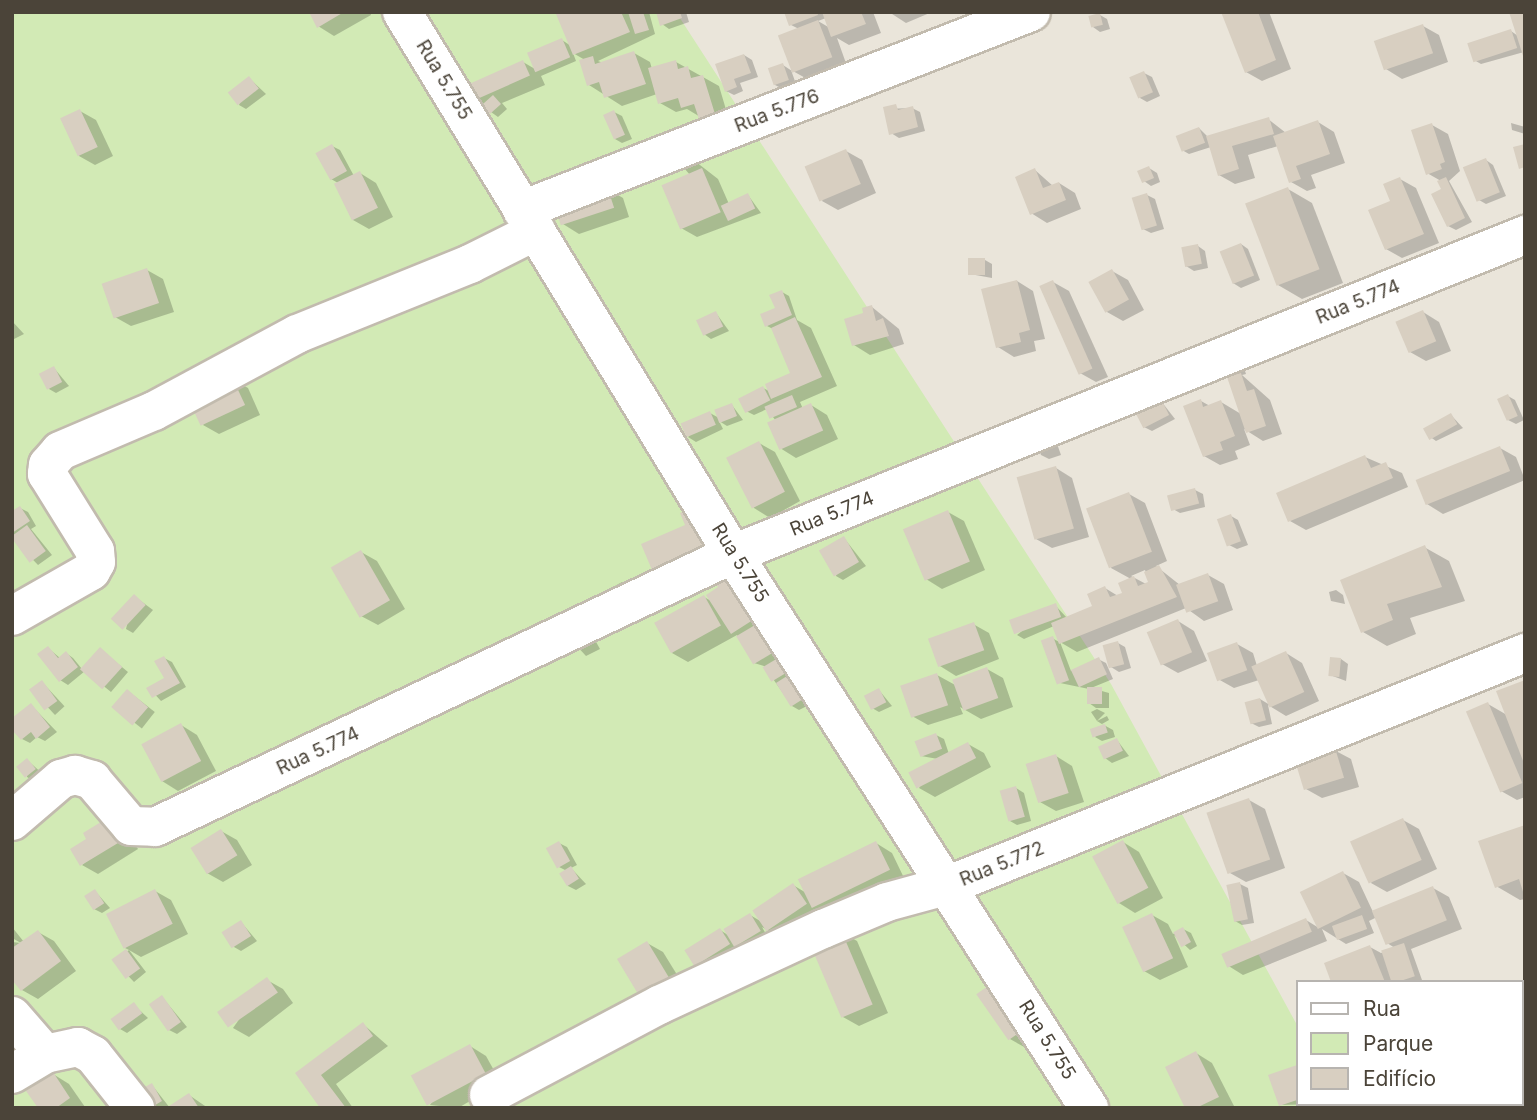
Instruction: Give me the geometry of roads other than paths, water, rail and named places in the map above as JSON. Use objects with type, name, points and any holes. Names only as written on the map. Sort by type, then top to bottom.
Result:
[{"type":"street","name":"Rua 5.755","points":[[402,12],[733,554],[949,885],[1089,1108]]},
{"type":"street","name":"Rua 5.776","points":[[12,616],[91,571],[96,562],[95,551],[47,474],[48,466],[60,451],[154,411],[297,334],[470,264],[529,220],[1031,12]]},
{"type":"street","name":"Rua 5.774","points":[[12,821],[61,779],[75,775],[92,780],[131,826],[155,827],[733,554],[1525,235]]},
{"type":"street","name":"Rua 5.772","points":[[489,1095],[659,1005],[823,929],[887,902],[949,885],[1525,653]]},
{"type":"street","points":[[12,1016],[46,1054]]},
{"type":"street","points":[[12,1074],[46,1054],[78,1047],[93,1055],[135,1108]]}]
